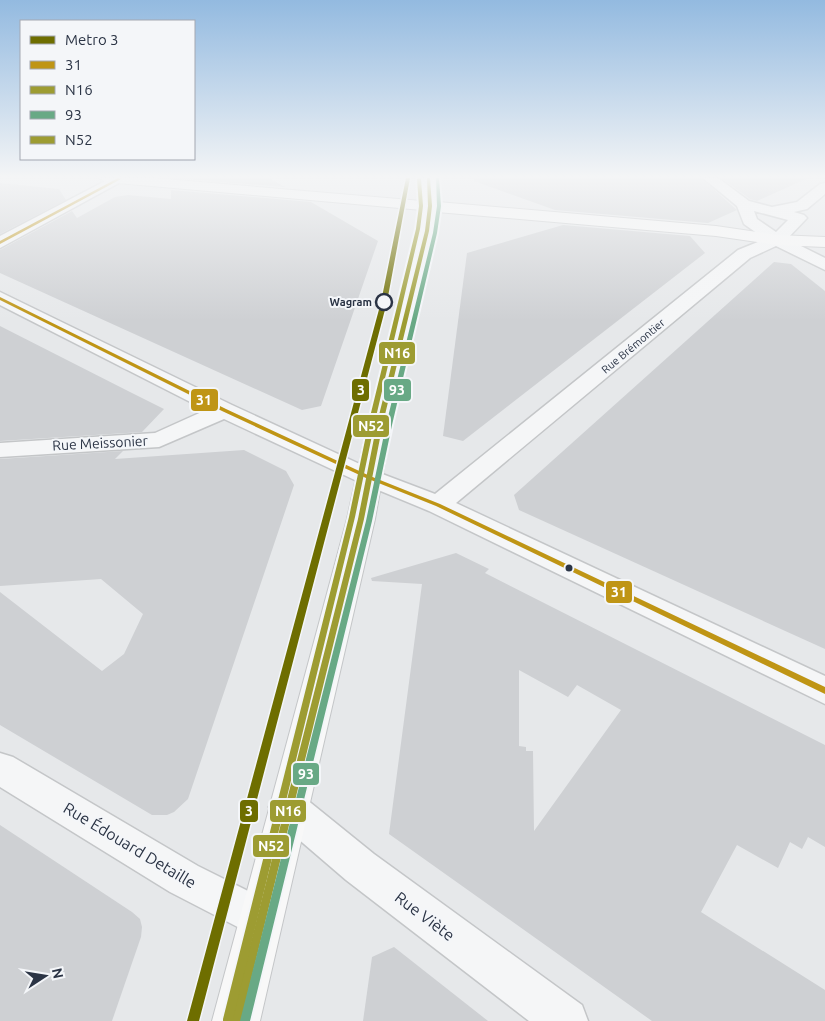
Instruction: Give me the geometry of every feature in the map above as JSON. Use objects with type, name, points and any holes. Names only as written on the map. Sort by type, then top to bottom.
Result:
[{"type":"main road","points":[[236,1021],[361,520],[368,477],[428,226]]},
{"type":"main road","points":[[655,226],[716,231],[777,240],[825,242]]},
{"type":"street","points":[[0,243],[31,226]]},
{"type":"street","points":[[716,231],[734,226]]},
{"type":"street","points":[[757,226],[777,240],[825,265]]},
{"type":"street","points":[[777,240],[789,226]]},
{"type":"street","name":"Rue Brémontier","points":[[438,505],[744,254],[777,240]]},
{"type":"street","points":[[0,298],[224,410],[368,477],[438,505],[825,691]]},
{"type":"street","name":"Rue Meissonier","points":[[0,450],[159,440],[224,410]]},
{"type":"street","name":"Rue Édouard Detaille","points":[[0,768],[184,879],[261,919]]},
{"type":"street","name":"Rue Viète","points":[[288,807],[360,867],[566,1021]]},
{"type":"building","points":[[0,226],[16,226],[0,234]]},
{"type":"building","points":[[45,226],[352,226],[378,241],[321,406],[302,410],[0,273],[0,250]]},
{"type":"building","points":[[561,226],[570,226],[690,236],[705,253],[463,441],[443,436],[467,253]]},
{"type":"building","points":[[774,262],[791,264],[825,291],[825,649],[519,510],[514,495]]},
{"type":"building","points":[[0,326],[164,409],[142,432],[0,441]]},
{"type":"building","points":[[244,450],[286,471],[294,485],[188,799],[174,812],[167,815],[152,815],[0,725],[0,592],[102,671],[124,654],[143,614],[101,579],[0,586],[0,459],[123,451],[115,459]]},
{"type":"building","points":[[456,553],[489,569],[485,573],[825,745],[825,847],[808,837],[802,849],[790,842],[778,868],[737,845],[701,912],[825,990],[825,1021],[652,1021],[389,834],[422,584],[372,581],[371,578]],"holes":[[[519,670],[568,697],[577,685],[621,710],[534,831],[533,751],[526,751],[526,747],[519,746]]]},
{"type":"building","points":[[0,825],[140,919],[142,927],[141,937],[112,1021],[0,1021]]},
{"type":"building","points":[[394,947],[488,1021],[363,1021],[372,957]]},
{"type":"metro line","name":"3","points":[[193,1021],[384,302],[399,226]]},
{"type":"transit line","name":"31","points":[[0,243],[32,226]]},
{"type":"transit line","name":"N52","points":[[228,1019],[352,517],[372,421],[418,226]]},
{"type":"transit line","name":"N16","points":[[236,1021],[361,519],[380,423],[428,226]]},
{"type":"transit line","name":"93","points":[[245,1021],[369,521],[389,425],[436,226]]},
{"type":"transit line","name":"31","points":[[0,298],[224,410],[368,477],[438,505],[825,691]]},
{"type":"place","name":"Wagram","points":[[384,302]]}]
